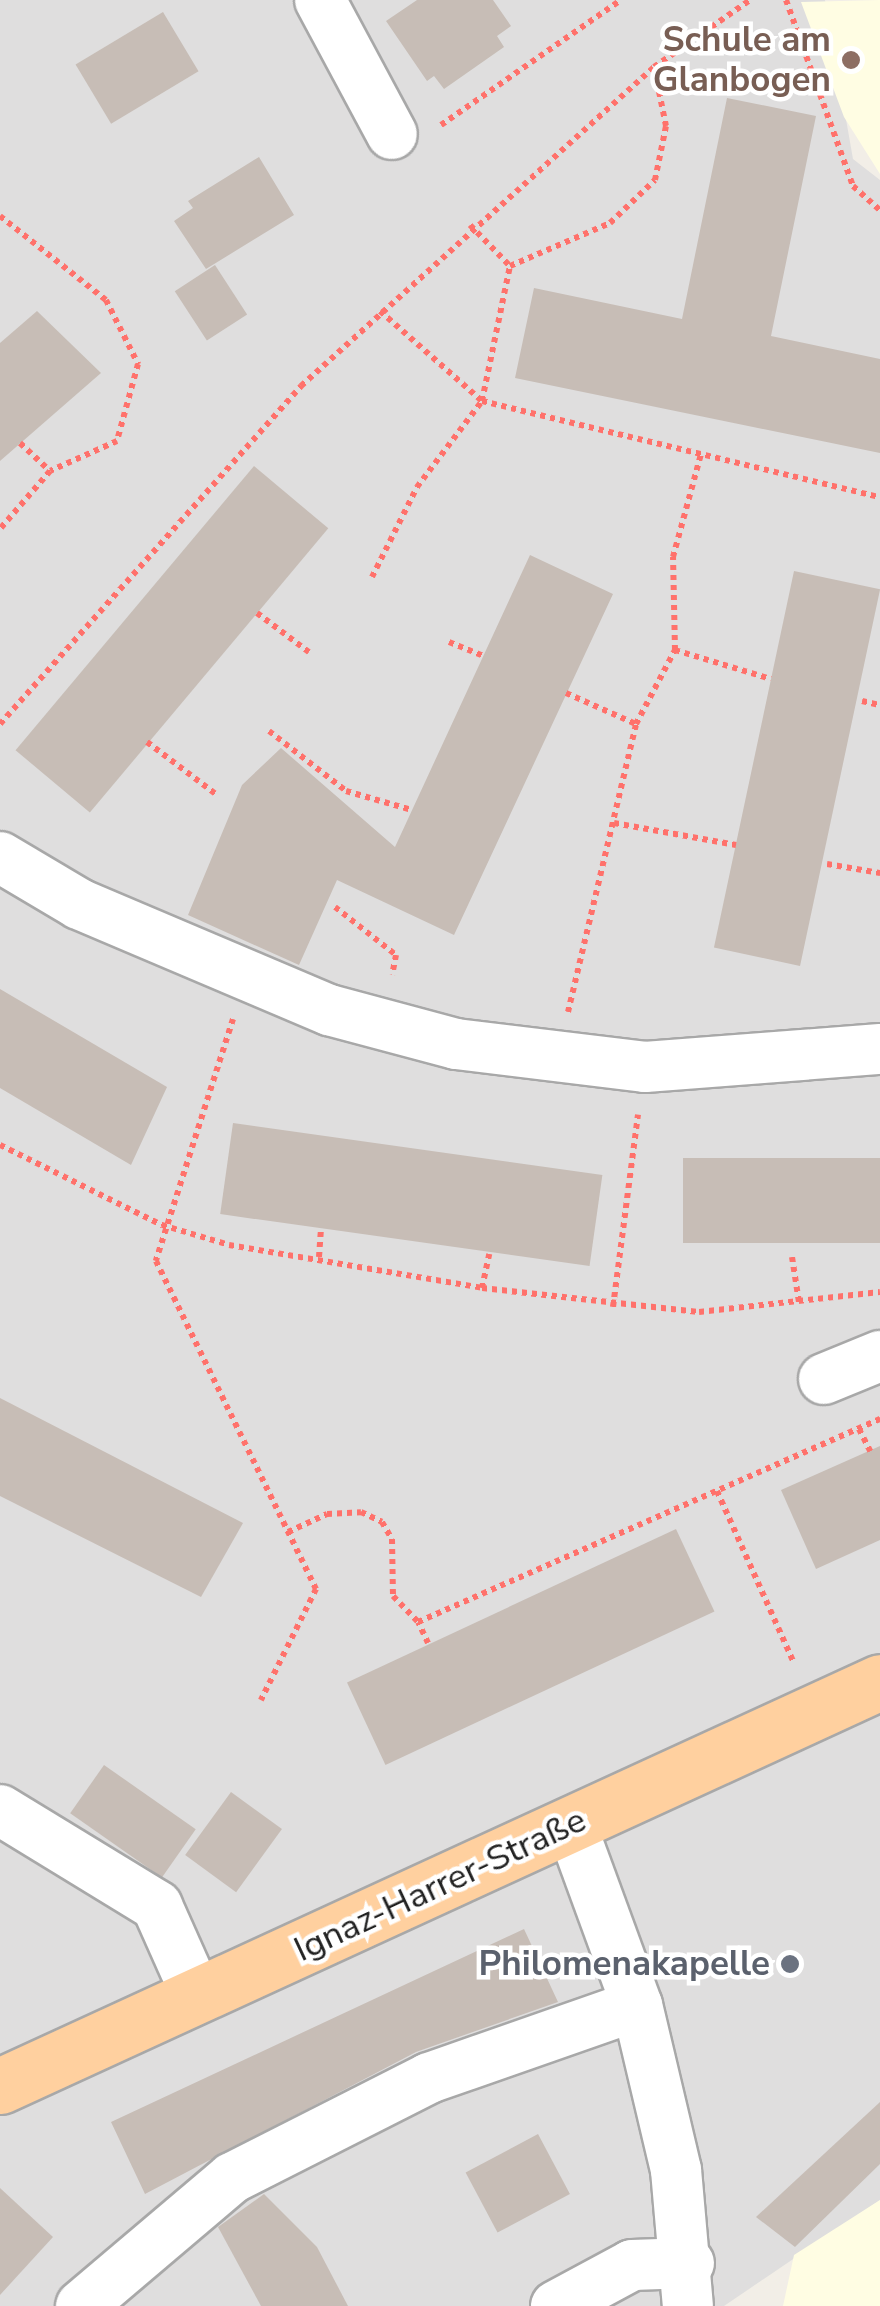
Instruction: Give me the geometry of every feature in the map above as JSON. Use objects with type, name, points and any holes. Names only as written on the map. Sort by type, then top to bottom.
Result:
[{"type":"main road","name":"Ignaz-Harrer-Straße","points":[[0,2086],[880,1682]]},
{"type":"street","points":[[320,0],[392,134]]},
{"type":"street","points":[[0,856],[79,904],[245,975],[381,1024],[558,1056],[645,1066],[880,1049]]},
{"type":"street","points":[[824,1379],[880,1356]]},
{"type":"street","points":[[0,1810],[157,1906],[197,1996]]},
{"type":"street","points":[[556,2306],[632,2265],[688,2284],[637,2005],[571,1825]]},
{"type":"street","points":[[81,2306],[232,2178],[429,2078],[637,2005]]},
{"type":"path","points":[[392,134],[427,134],[620,0]]},
{"type":"path","points":[[0,724],[160,536],[380,311],[470,225],[654,67],[750,0]]},
{"type":"path","points":[[786,0],[853,186],[880,210]]},
{"type":"path","points":[[510,266],[610,223],[654,180],[666,126],[654,67]]},
{"type":"path","points":[[0,216],[3,230],[106,300],[138,364],[117,441],[50,470],[0,530]]},
{"type":"path","points":[[470,225],[510,266]]},
{"type":"path","points":[[372,576],[417,487],[482,402],[510,266]]},
{"type":"path","points":[[380,311],[482,402],[880,496]]},
{"type":"path","points":[[20,443],[50,470]]},
{"type":"path","points":[[558,1056],[636,724],[676,650],[673,557],[701,454]]},
{"type":"path","points":[[257,613],[309,652]]},
{"type":"path","points":[[450,642],[484,656]]},
{"type":"path","points":[[676,650],[771,679]]},
{"type":"path","points":[[566,693],[636,724]]},
{"type":"path","points":[[862,701],[880,705]]},
{"type":"path","points":[[269,731],[346,791],[412,810]]},
{"type":"path","points":[[147,742],[216,795]]},
{"type":"path","points":[[614,823],[736,846]]},
{"type":"path","points":[[828,864],[880,874]]},
{"type":"path","points":[[335,907],[396,955],[381,1024]]},
{"type":"path","points":[[245,975],[190,1170],[162,1225],[156,1261],[316,1589],[261,1700]]},
{"type":"path","points":[[614,1307],[645,1066]]},
{"type":"path","points":[[0,1144],[162,1225],[482,1288],[614,1307],[716,1312],[880,1292]]},
{"type":"path","points":[[319,1257],[321,1229]]},
{"type":"path","points":[[482,1288],[489,1254]]},
{"type":"path","points":[[792,1258],[799,1302]]},
{"type":"path","points":[[418,1622],[880,1419]]},
{"type":"path","points":[[859,1429],[870,1450]]},
{"type":"path","points":[[716,1491],[816,1711]]},
{"type":"path","points":[[288,1532],[328,1514],[361,1512],[382,1522],[392,1539],[393,1596],[418,1622],[428,1644]]},
{"type":"shaded area","points":[[0,0],[825,0],[853,159],[880,180],[880,2200],[724,2306],[0,2306]]},
{"type":"shaded area","name":"Schule am Glanbogen","points":[[880,0],[880,174],[844,117],[801,2]]},
{"type":"shaded area","points":[[880,2200],[880,2306],[783,2306],[794,2255]]},
{"type":"building","points":[[417,0],[493,0],[511,26],[497,36],[504,47],[444,89],[434,76],[427,81],[386,21]]},
{"type":"building","points":[[163,12],[199,71],[111,124],[76,65]]},
{"type":"building","points":[[727,98],[816,116],[771,336],[880,359],[880,453],[515,378],[534,288],[682,319]]},
{"type":"building","points":[[259,157],[294,215],[206,269],[174,221],[193,208],[188,201]]},
{"type":"building","points":[[215,265],[247,314],[207,341],[175,291]]},
{"type":"building","points":[[37,311],[101,373],[0,461],[0,343]]},
{"type":"building","points":[[254,466],[328,528],[90,813],[16,750]]},
{"type":"building","points":[[530,555],[613,594],[454,935],[337,880],[299,965],[188,915],[242,785],[281,748],[395,847]]},
{"type":"building","points":[[794,571],[880,589],[800,966],[714,948]]},
{"type":"building","points":[[0,989],[167,1087],[131,1165],[0,1088]]},
{"type":"building","points":[[233,1123],[602,1175],[590,1266],[220,1214]]},
{"type":"building","points":[[683,1158],[880,1158],[880,1243],[683,1243]]},
{"type":"building","points":[[0,1398],[243,1523],[201,1597],[0,1496]]},
{"type":"building","points":[[880,1446],[880,1540],[816,1569],[781,1490]]},
{"type":"building","points":[[676,1529],[714,1611],[385,1765],[347,1682]]},
{"type":"building","points":[[104,1765],[196,1829],[162,1878],[70,1813]]},
{"type":"building","points":[[231,1792],[282,1829],[236,1892],[185,1855]]},
{"type":"building","points":[[524,1929],[558,2002],[416,2052],[145,2194],[111,2122]]},
{"type":"building","points":[[880,2102],[880,2164],[795,2247],[756,2217]]},
{"type":"building","points":[[538,2134],[570,2194],[498,2233],[466,2172]]},
{"type":"building","points":[[0,2188],[53,2237],[0,2295]]},
{"type":"building","points":[[264,2194],[317,2247],[348,2306],[261,2306],[218,2227]]},
{"type":"place","name":"Schule am Glanbogen","points":[[851,60]]},
{"type":"place","name":"Philomenakapelle","points":[[790,1964]]}]
